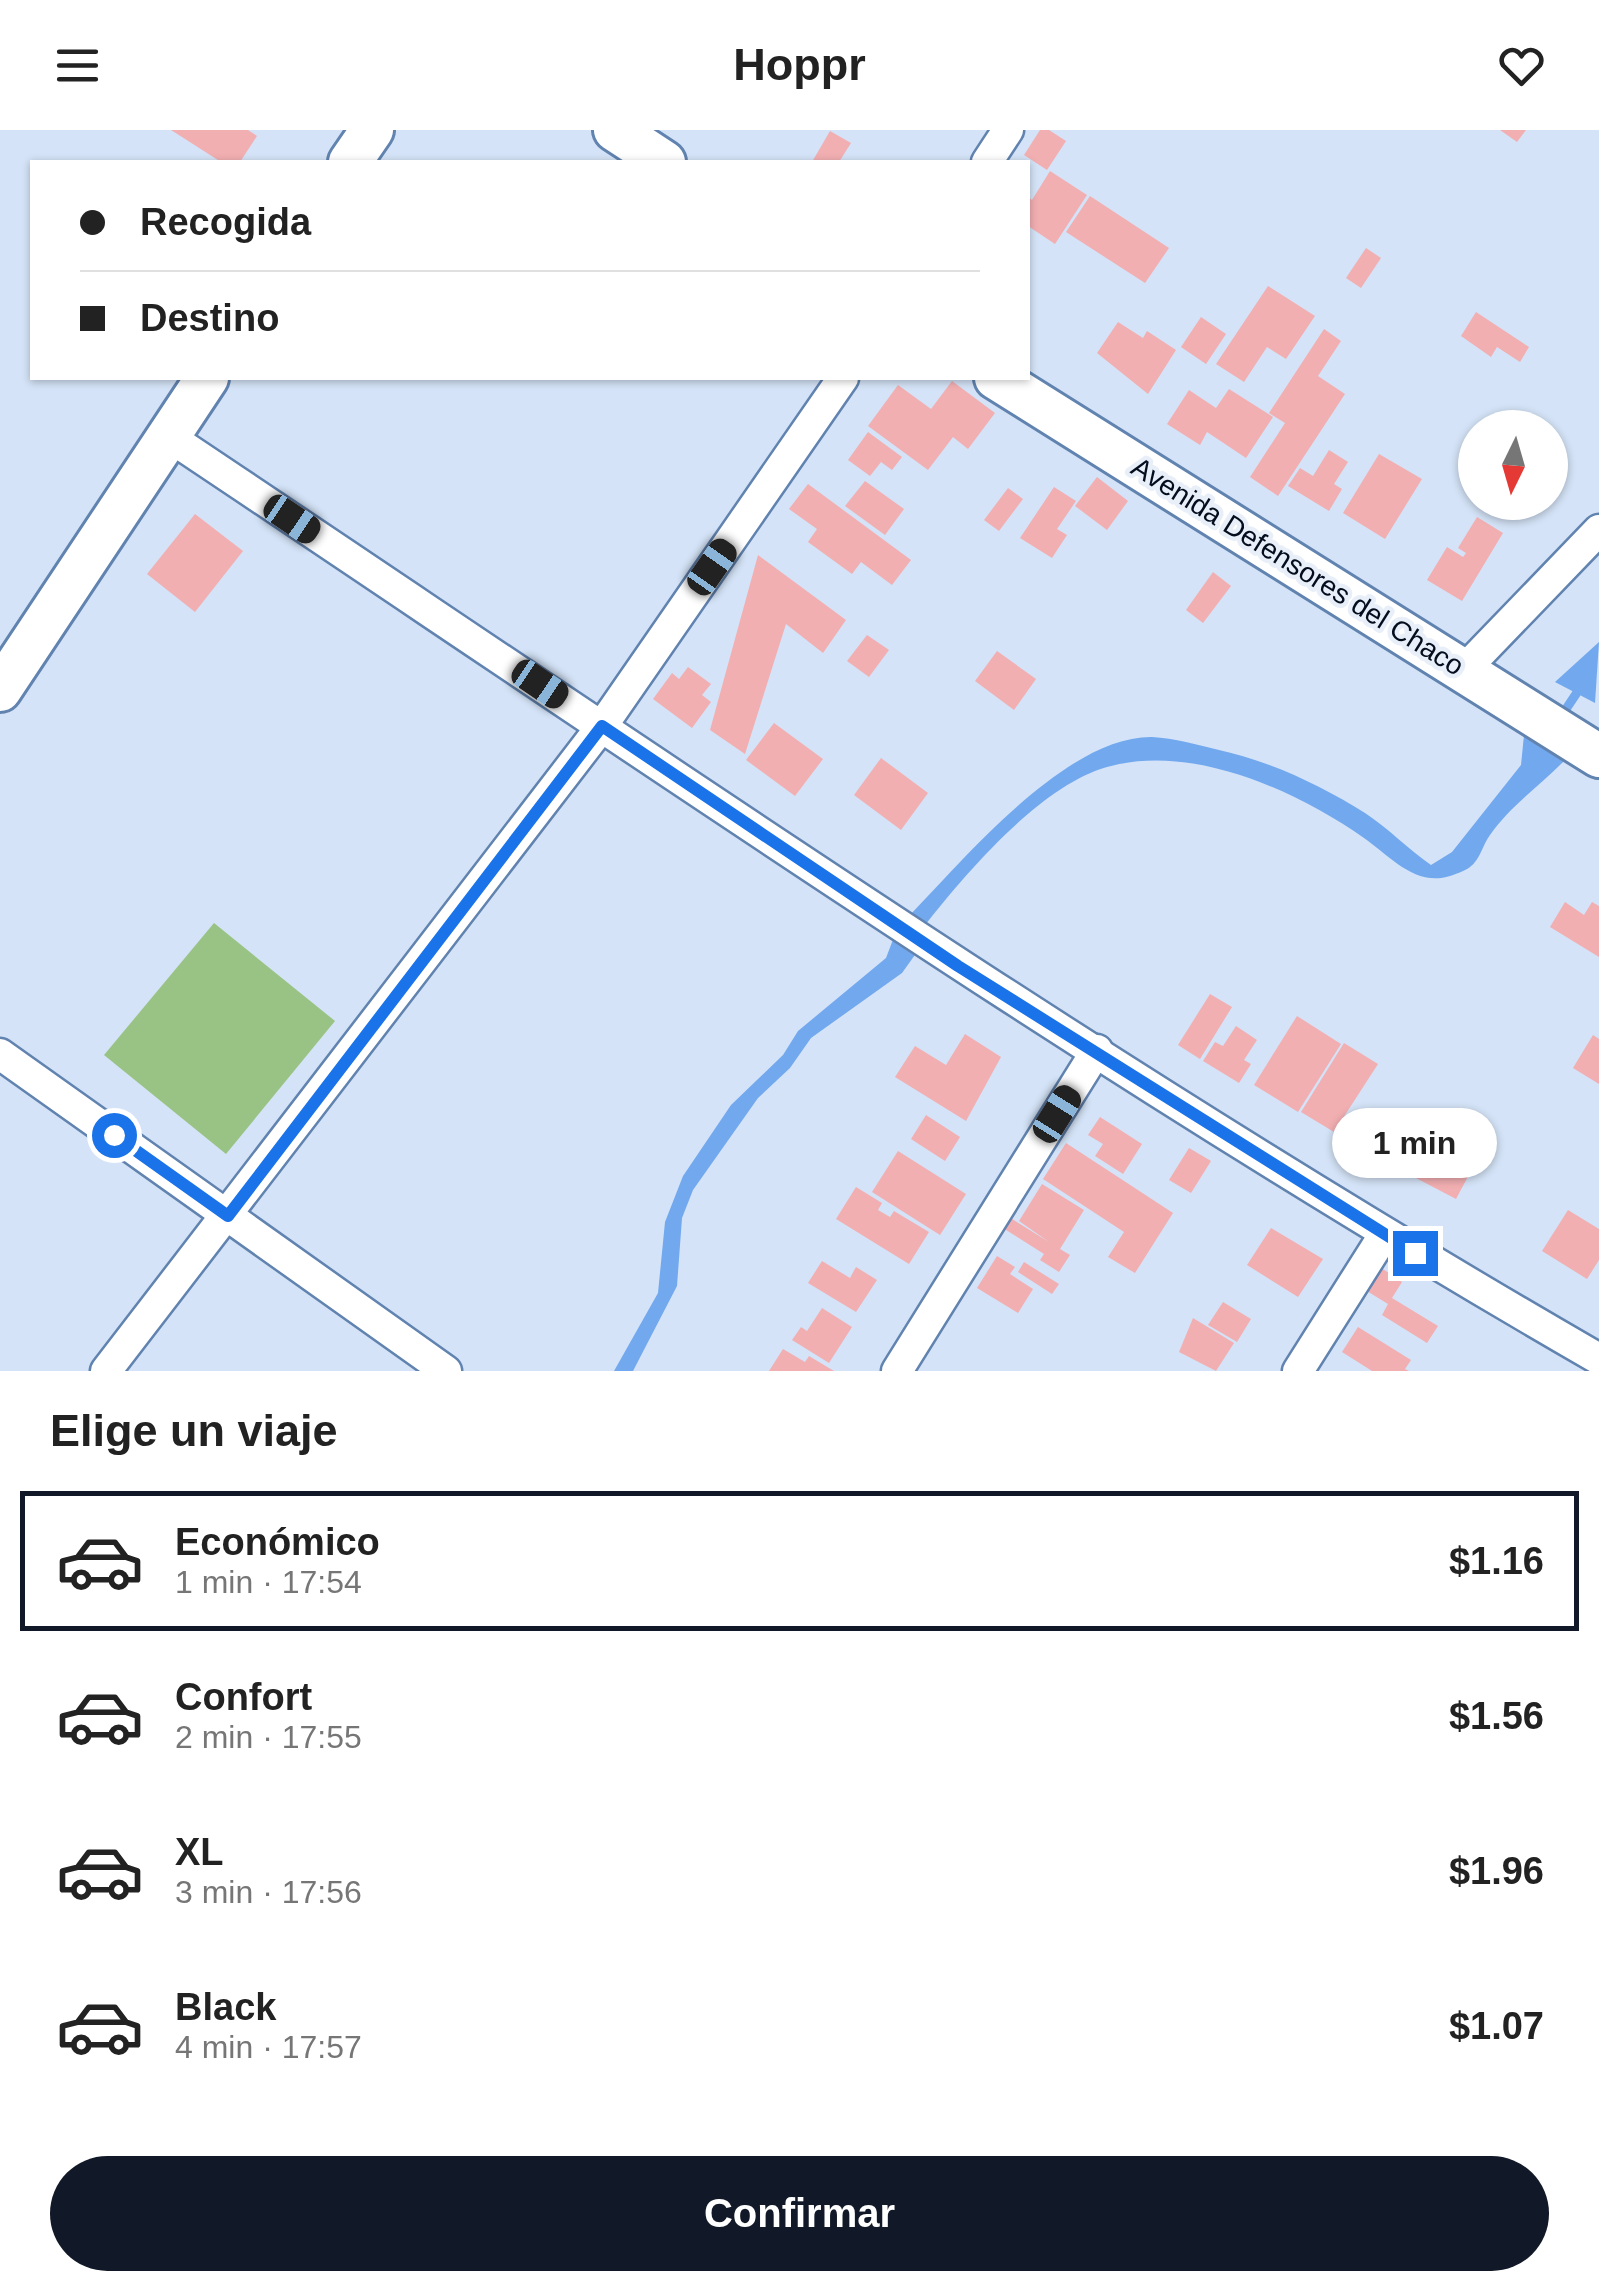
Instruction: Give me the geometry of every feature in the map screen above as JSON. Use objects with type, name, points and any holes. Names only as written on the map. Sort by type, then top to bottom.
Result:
[{"type":"main road","points":[[351,160],[372,130]]},
{"type":"main road","points":[[615,130],[661,160]]},
{"type":"main road","points":[[0,690],[207,380]]},
{"type":"main road","name":"Avenida Defensores del Chaco","points":[[999,380],[1599,756]]},
{"type":"street","points":[[988,160],[1008,130]]},
{"type":"street","points":[[106,1371],[602,726],[843,380]]},
{"type":"street","points":[[168,436],[958,966],[1097,1050],[1384,1236],[1599,1359]]},
{"type":"street","points":[[1464,670],[1599,530]]},
{"type":"street","points":[[897,1371],[1097,1050]]},
{"type":"street","points":[[0,1054],[446,1371]]},
{"type":"street","points":[[1298,1371],[1384,1236]]},
{"type":"green space","points":[[214,923],[335,1021],[226,1154],[104,1055]]},
{"type":"water","points":[[1599,642],[1595,703],[1555,682]]},
{"type":"water","points":[[1524,735],[1565,760],[1498,824],[1473,864],[1450,876],[1414,874],[1337,820],[1275,788],[1207,766],[1140,761],[1107,767],[1056,792],[983,857],[925,925],[911,914],[1020,804],[1086,756],[1119,742],[1152,737],[1169,739],[1277,768],[1365,813],[1431,865],[1452,852],[1521,765]]},
{"type":"water","points":[[894,937],[917,952],[902,973],[811,1038],[790,1068],[758,1098],[693,1190],[682,1218],[677,1286],[633,1371],[614,1371],[658,1293],[665,1222],[683,1176],[731,1105],[783,1055],[798,1031],[886,958]]},
{"type":"building","points":[[171,130],[248,130],[257,136],[241,160],[218,160]]},
{"type":"building","points":[[1040,130],[1049,130],[1066,141],[1047,170],[1024,155]]},
{"type":"building","points":[[1500,130],[1526,130],[1517,142]]},
{"type":"building","points":[[830,131],[851,143],[840,160],[813,160]]},
{"type":"building","points":[[1050,171],[1087,195],[1055,244],[1030,227],[1032,200]]},
{"type":"building","points":[[1090,196],[1169,248],[1145,283],[1066,232]]},
{"type":"building","points":[[1366,248],[1381,258],[1361,288],[1346,278]]},
{"type":"building","points":[[1268,286],[1315,316],[1286,359],[1267,347],[1244,382],[1216,364]]},
{"type":"building","points":[[1476,312],[1529,347],[1520,362],[1497,347],[1491,357],[1461,336]]},
{"type":"building","points":[[1201,317],[1226,334],[1206,364],[1181,347]]},
{"type":"building","points":[[1118,322],[1143,338],[1147,331],[1176,350],[1148,394],[1097,353]]},
{"type":"building","points":[[1324,329],[1341,341],[1318,376],[1345,394],[1278,496],[1250,477],[1285,423],[1269,413]]},
{"type":"building","points":[[952,381],[995,413],[968,449],[953,437],[928,470],[868,426],[898,385],[931,409]]},
{"type":"building","points":[[1229,389],[1273,417],[1246,458],[1207,432],[1200,445],[1167,424],[1189,390],[1216,408]]},
{"type":"building","points":[[868,432],[902,457],[892,470],[881,462],[870,476],[848,460]]},
{"type":"building","points":[[1329,450],[1348,462],[1334,484],[1342,489],[1329,511],[1288,486],[1300,468],[1313,476]]},
{"type":"building","points":[[1379,454],[1422,479],[1385,539],[1343,513]]},
{"type":"building","points":[[1097,477],[1128,501],[1107,530],[1075,506]]},
{"type":"building","points":[[865,481],[904,509],[885,535],[845,506]]},
{"type":"building","points":[[808,484],[911,560],[892,585],[861,562],[852,574],[808,542],[817,529],[789,509]]},
{"type":"building","points":[[1054,487],[1076,501],[1057,529],[1067,535],[1052,558],[1020,538]]},
{"type":"building","points":[[1008,488],[1023,499],[999,531],[984,520]]},
{"type":"building","points":[[195,514],[243,551],[195,612],[147,574]]},
{"type":"building","points":[[1475,520],[1503,533],[1462,601],[1427,580],[1447,547],[1463,557],[1466,553],[1458,548]]},
{"type":"building","points":[[758,555],[846,620],[823,653],[786,624],[745,754],[710,730]]},
{"type":"building","points":[[1213,572],[1231,586],[1203,623],[1186,610]]},
{"type":"building","points":[[867,635],[889,650],[869,677],[847,661]]},
{"type":"building","points":[[997,651],[1036,679],[1014,710],[975,681]]},
{"type":"building","points":[[688,667],[711,684],[702,695],[711,702],[692,728],[653,699],[672,673],[679,679]]},
{"type":"building","points":[[774,723],[823,759],[795,796],[746,760]]},
{"type":"building","points":[[881,758],[928,793],[901,830],[854,795]]},
{"type":"building","points":[[1565,902],[1584,915],[1592,902],[1599,906],[1599,957],[1550,927]]},
{"type":"building","points":[[1210,994],[1232,1007],[1200,1059],[1178,1045]]},
{"type":"building","points":[[1297,1016],[1341,1044],[1298,1112],[1254,1085]]},
{"type":"building","points":[[1236,1026],[1257,1040],[1244,1060],[1251,1064],[1239,1083],[1203,1061],[1215,1042],[1223,1046]]},
{"type":"building","points":[[965,1034],[1001,1057],[966,1121],[895,1077],[915,1046],[946,1065]]},
{"type":"building","points":[[1593,1035],[1599,1039],[1599,1084],[1573,1068]]},
{"type":"building","points":[[1344,1043],[1378,1064],[1334,1132],[1301,1112]]},
{"type":"building","points":[[926,1115],[960,1137],[945,1161],[911,1139]]},
{"type":"building","points":[[1100,1117],[1142,1144],[1123,1174],[1095,1156],[1103,1144],[1088,1135]]},
{"type":"building","points":[[1419,1122],[1480,1154],[1456,1199],[1395,1167]]},
{"type":"building","points":[[1066,1143],[1173,1213],[1135,1273],[1108,1257],[1124,1232],[1043,1179]]},
{"type":"building","points":[[1189,1148],[1211,1161],[1191,1193],[1169,1180]]},
{"type":"building","points":[[898,1151],[966,1194],[940,1235],[872,1192]]},
{"type":"building","points":[[1042,1184],[1084,1210],[1060,1249],[1070,1255],[1059,1272],[1040,1260],[1044,1254],[1003,1228],[1009,1217],[1049,1242],[1019,1221]]},
{"type":"building","points":[[856,1187],[882,1203],[878,1210],[890,1217],[894,1211],[929,1232],[909,1264],[836,1219]]},
{"type":"building","points":[[1568,1210],[1599,1229],[1599,1260],[1587,1279],[1542,1251]]},
{"type":"building","points":[[1271,1228],[1323,1259],[1298,1297],[1247,1265]]},
{"type":"building","points":[[997,1256],[1015,1267],[1010,1274],[1033,1289],[1018,1313],[977,1288]]},
{"type":"building","points":[[822,1261],[850,1278],[856,1267],[877,1280],[856,1312],[808,1283]]},
{"type":"building","points":[[1024,1262],[1059,1284],[1052,1294],[1018,1272]]},
{"type":"building","points":[[1377,1265],[1402,1282],[1392,1298],[1438,1326],[1427,1343],[1382,1315],[1388,1304],[1362,1288]]},
{"type":"building","points":[[1223,1302],[1251,1319],[1237,1342],[1208,1325]]},
{"type":"building","points":[[822,1308],[852,1327],[829,1363],[792,1340],[801,1327],[807,1331]]},
{"type":"building","points":[[1193,1318],[1234,1343],[1216,1371],[1179,1352]]},
{"type":"building","points":[[1358,1327],[1411,1360],[1405,1369],[1409,1371],[1372,1371],[1342,1352]]},
{"type":"building","points":[[783,1349],[805,1362],[809,1356],[834,1371],[769,1371]]},
{"type":"waterway","points":[[1560,718],[1582,685]]},
{"type":"route","points":[[114,1135],[228,1216],[602,726],[958,966],[1415,1253]]}]
